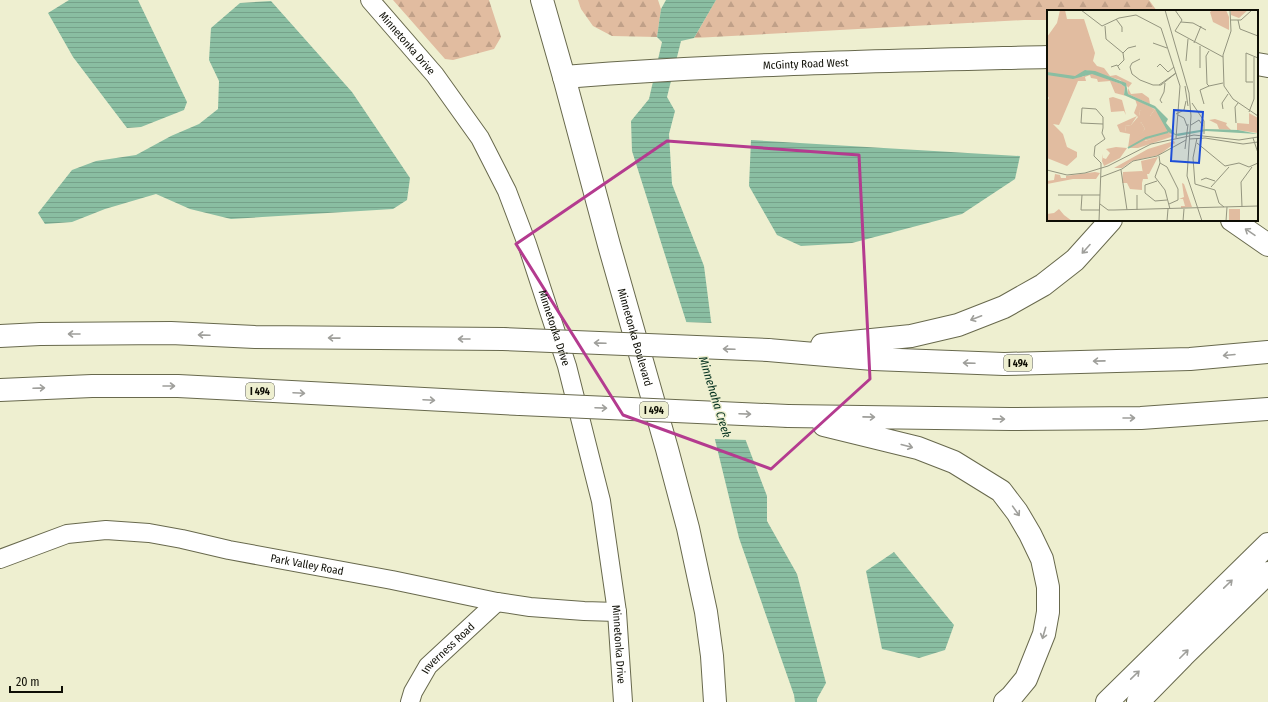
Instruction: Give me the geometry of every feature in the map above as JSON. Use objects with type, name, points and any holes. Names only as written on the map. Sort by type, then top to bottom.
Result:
[{"type":"main road","name":"Minnetonka Boulevard","points":[[542,0],[688,528],[706,612],[712,656],[714,702]]},
{"type":"main road","name":"McGinty Road West","points":[[564,77],[680,69],[1047,57]]},
{"type":"main road","points":[[1258,64],[1268,66]]},
{"type":"main road","points":[[768,350],[911,336],[958,325],[1004,307],[1043,285],[1075,260],[1110,221]]},
{"type":"main road","points":[[1233,221],[1268,245]]},
{"type":"main road","name":"I 494","points":[[0,336],[40,334],[171,333],[255,337],[503,339],[768,350],[873,359],[1004,364],[1190,359],[1268,352]]},
{"type":"main road","name":"I 494","points":[[0,390],[92,386],[178,386],[788,416],[1010,419],[1141,418],[1268,409]]},
{"type":"main road","points":[[788,416],[918,448],[954,462],[1000,491],[1017,512],[1042,559],[1048,587],[1048,612],[1044,634],[1026,679],[1005,702]]},
{"type":"main road","points":[[1107,702],[1268,544]]},
{"type":"main road","points":[[1138,702],[1268,573]]},
{"type":"street","name":"Minnetonka Drive","points":[[370,0],[435,75],[480,138],[507,191],[527,244],[567,366],[601,501],[617,612],[623,702]]},
{"type":"street","name":"Park Valley Road","points":[[0,559],[67,534],[106,530],[149,533],[182,538],[229,550],[392,580],[497,602],[584,612],[617,612]]},
{"type":"street","name":"Inverness Road","points":[[410,702],[413,692],[428,666],[497,602]]},
{"type":"highlighted area","points":[[667,141],[859,155],[870,379],[771,469],[623,415],[516,244]]},
{"type":"green space","points":[[393,0],[489,0],[501,37],[494,49],[453,60],[445,59]]},
{"type":"green space","points":[[578,0],[658,0],[661,9],[657,37],[612,36],[593,26],[581,9]]},
{"type":"green space","points":[[716,0],[1149,0],[1156,10],[1047,10],[1047,20],[694,38]]},
{"type":"water","points":[[69,0],[138,0],[187,102],[184,110],[141,127],[127,128],[73,57],[48,13]]},
{"type":"water","name":"Minnehaha Creek","points":[[666,0],[716,0],[694,38],[681,41],[667,97],[675,111],[669,134],[672,184],[704,266],[711,321],[746,441],[767,496],[767,521],[797,574],[826,683],[817,699],[817,702],[795,702],[794,695],[739,538],[686,321],[632,151],[631,121],[649,99],[662,42],[657,37],[661,9]]},
{"type":"water","points":[[271,1],[352,92],[410,178],[407,200],[393,209],[231,219],[190,209],[156,194],[105,209],[72,222],[45,224],[38,213],[72,170],[96,161],[136,155],[171,136],[199,124],[218,109],[219,81],[209,60],[211,28],[240,3]]},
{"type":"water","points":[[751,140],[1020,156],[1015,179],[962,214],[852,243],[801,246],[777,235],[749,186]]},
{"type":"water","points":[[894,552],[954,625],[945,650],[919,658],[882,649],[866,571]]},
{"type":"pier","points":[[685,322],[713,323],[748,440],[713,439]]}]
